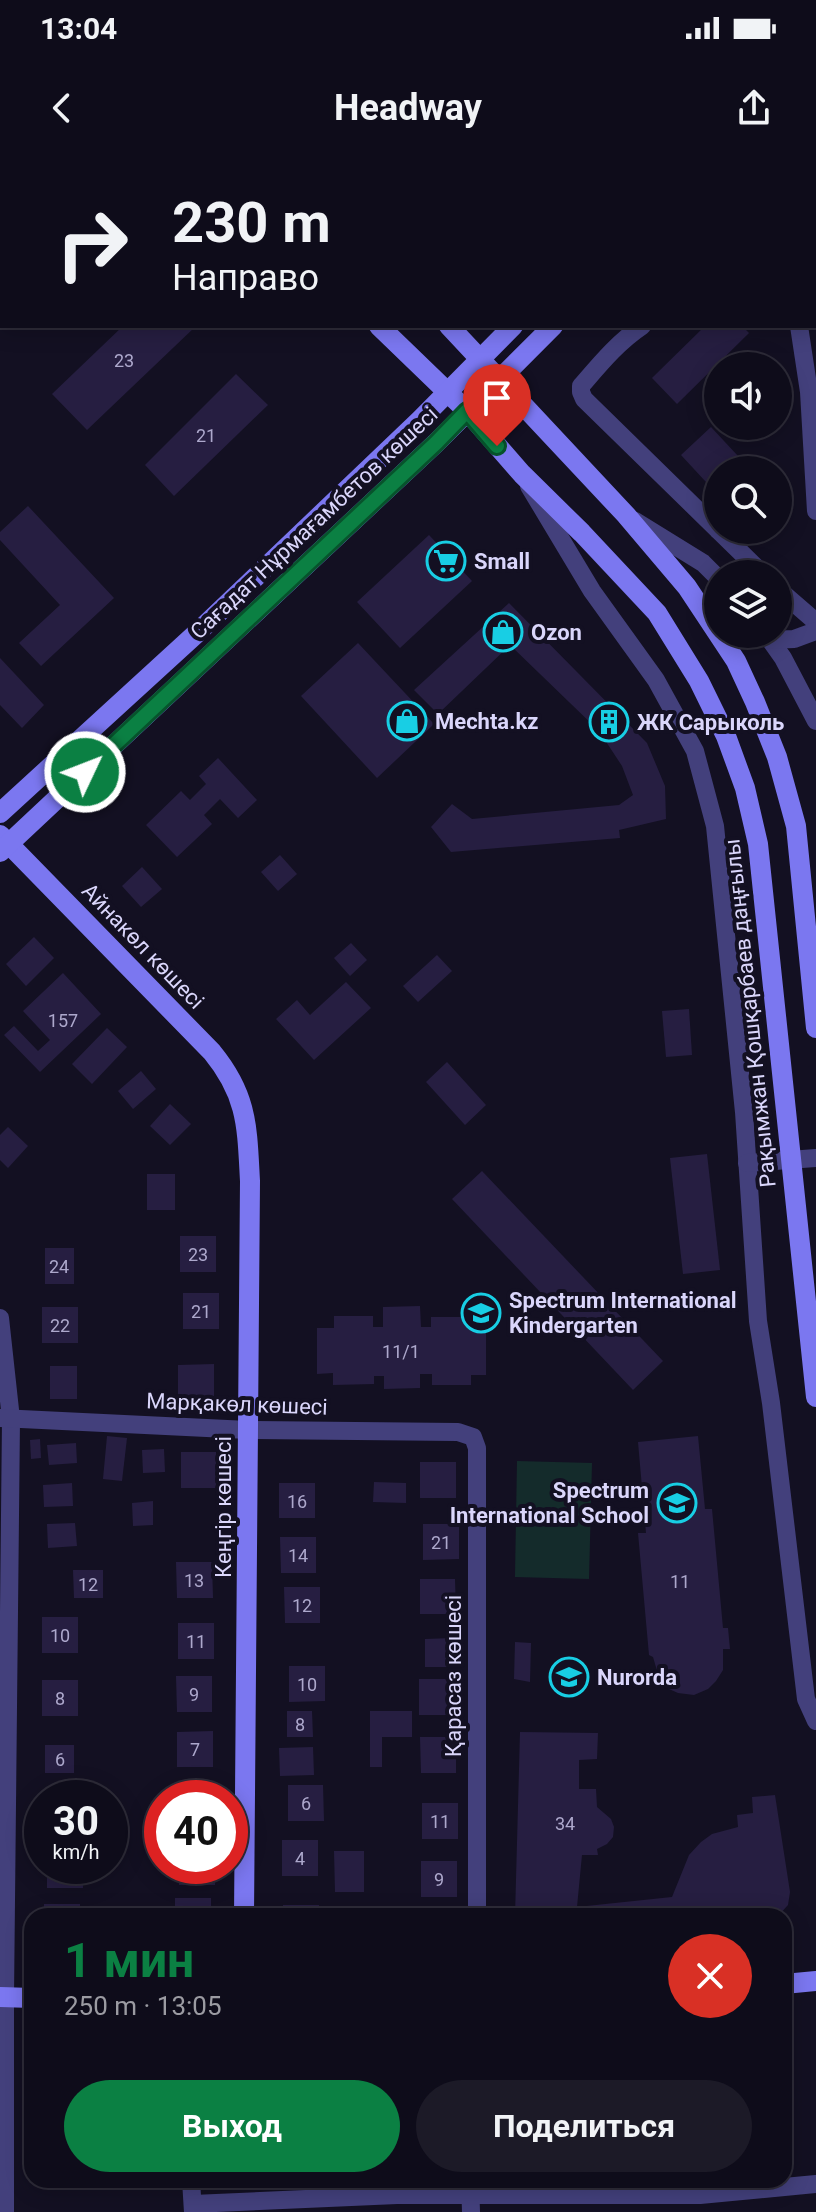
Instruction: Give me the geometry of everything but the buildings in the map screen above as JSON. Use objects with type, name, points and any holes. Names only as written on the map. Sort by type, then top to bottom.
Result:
[{"type":"street","name":"Рақымжан Қошқарбаев даңғылы","points":[[381,328],[467,411],[522,474],[657,613],[699,681],[726,736],[745,788],[758,844],[816,1397]]},
{"type":"street","points":[[451,328],[626,515],[687,587],[736,661],[777,757],[796,826],[816,1028]]},
{"type":"street","name":"Сағадат Нұрмағамбетов көшесі","points":[[0,813],[199,631],[511,328]]},
{"type":"street","name":"Сағадат Нұрмағамбетов көшесі","points":[[3,844],[436,443],[551,328]]},
{"type":"street","points":[[639,328],[601,363],[581,386],[581,392],[584,399],[704,516]]},
{"type":"street","points":[[799,328],[809,392],[816,527]]},
{"type":"street","points":[[522,474],[592,591],[656,680],[695,751],[715,826],[744,1112],[758,1321],[771,1403],[806,1699],[816,1721]]},
{"type":"street","points":[[626,515],[704,564]]},
{"type":"street","points":[[732,544],[749,560]]},
{"type":"street","points":[[792,601],[816,622]]},
{"type":"street","points":[[792,639],[816,631]]},
{"type":"street","points":[[776,648],[816,721]]},
{"type":"street","name":"Айнакөл көшесі","points":[[3,844],[212,1052],[233,1081],[241,1099]]},
{"type":"street","name":"Кеңгір көшесі","points":[[241,1099],[247,1125],[250,1181],[244,1908]]},
{"type":"street","points":[[747,1163],[816,1158]]},
{"type":"street","points":[[0,1318],[5,1419],[2,1997],[5,2212]]},
{"type":"street","name":"Марқакөл көшесі","points":[[5,1419],[248,1430],[458,1432],[473,1437]]},
{"type":"street","name":"Қарасаз көшесі","points":[[473,1437],[477,1448],[477,1908]]},
{"type":"street","points":[[792,1983],[816,1981]]},
{"type":"street","points":[[2,1997],[24,1998]]},
{"type":"street","points":[[792,2186],[816,2184]]},
{"type":"street","points":[[192,2188],[193,2208],[397,2195],[700,2195],[774,2188]]},
{"type":"green space","points":[[517,1461],[592,1463],[589,1579],[515,1577]]},
{"type":"place","name":"Small","points":[[446,561]]},
{"type":"place","name":"Ozon","points":[[503,632]]},
{"type":"place","name":"Mechta.kz","points":[[407,721]]},
{"type":"place","name":"ЖК Сарыколь","points":[[609,722]]},
{"type":"place","name":"Spectrum International Kindergarten","points":[[481,1313]]},
{"type":"place","name":"Spectrum International School","points":[[677,1503]]},
{"type":"place","name":"Nurorda","points":[[569,1677]]},
{"type":"route","points":[[85,772],[467,411],[497,446]]}]
